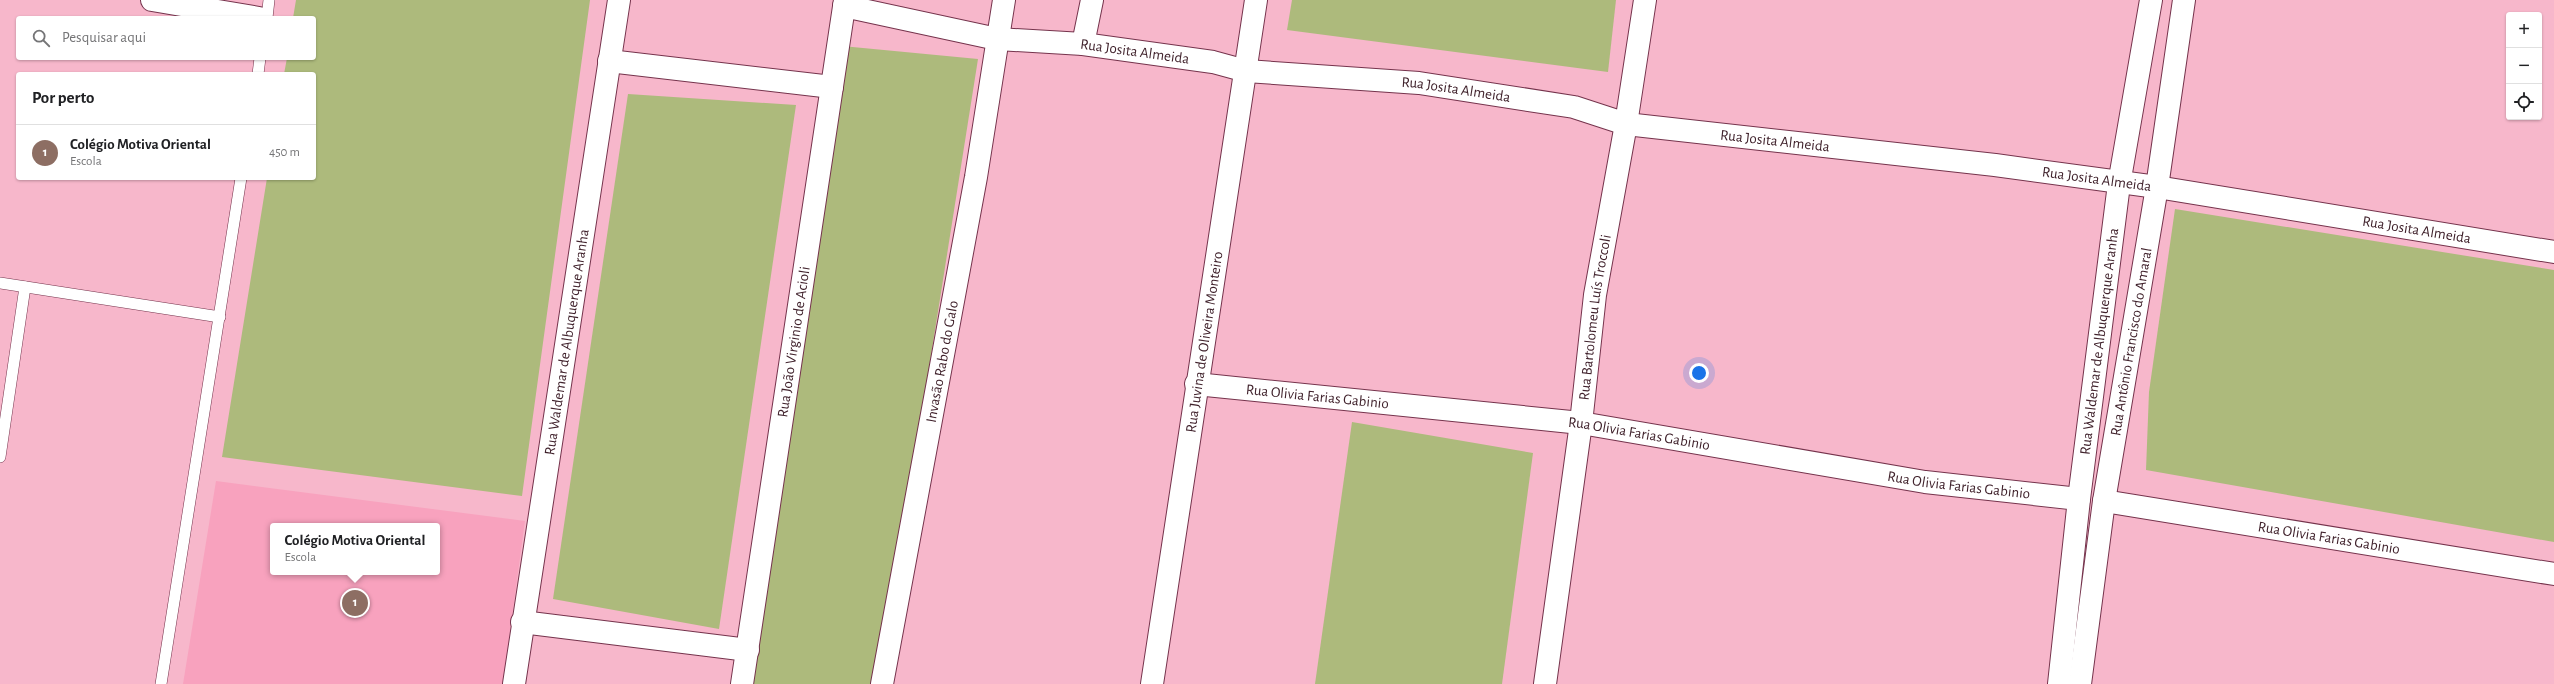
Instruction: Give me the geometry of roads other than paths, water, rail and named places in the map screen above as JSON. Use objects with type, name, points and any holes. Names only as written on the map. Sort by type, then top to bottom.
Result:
[{"type":"street","points":[[152,0],[247,16]]},
{"type":"street","name":"Rua Waldemar de Albuquerque Aranha","points":[[514,684],[522,622],[619,0]]},
{"type":"street","name":"Invasão Rabo do Galo","points":[[882,684],[976,177],[1004,0]]},
{"type":"street","points":[[1084,44],[1092,0]]},
{"type":"street","name":"Rua Juvina de Oliveira Monteiro","points":[[1152,684],[1196,384],[1256,0]]},
{"type":"street","name":"Rua Bartolomeu Luís Troccoli","points":[[1545,684],[1581,423],[1595,295],[1626,124],[1645,0]]},
{"type":"street","name":"Rua Waldemar de Albuquerque Aranha","points":[[2059,684],[2079,499],[2119,184],[2151,0]]},
{"type":"street","name":"Rua Antônio Francisco do Amaral","points":[[2080,684],[2104,501],[2157,187],[2184,0]]},
{"type":"street","name":"Rua Josita Almeida","points":[[844,3],[997,39],[1084,44],[1213,62],[1246,71],[1419,83],[1574,107],[1626,124],[1995,165],[2119,184],[2157,187],[2554,252]]},
{"type":"street","name":"Rua João Virginio de Acioli","points":[[742,684],[844,3]]},
{"type":"street","points":[[609,61],[832,87]]},
{"type":"street","name":"Rua Olivia Farias Gabinio","points":[[1196,384],[1581,423],[1925,482],[2079,499]]},
{"type":"street","name":"Rua Olivia Farias Gabinio","points":[[2104,501],[2554,574]]},
{"type":"street","points":[[522,622],[748,650]]},
{"type":"lane","points":[[267,16],[269,0]]},
{"type":"lane","points":[[258,72],[260,60]]},
{"type":"lane","points":[[161,684],[241,180]]},
{"type":"lane","points":[[0,285],[26,287],[220,317]]},
{"type":"lane","points":[[0,457],[26,287]]},
{"type":"place","name":"Colégio Motiva Oriental","points":[[355,603]]}]
